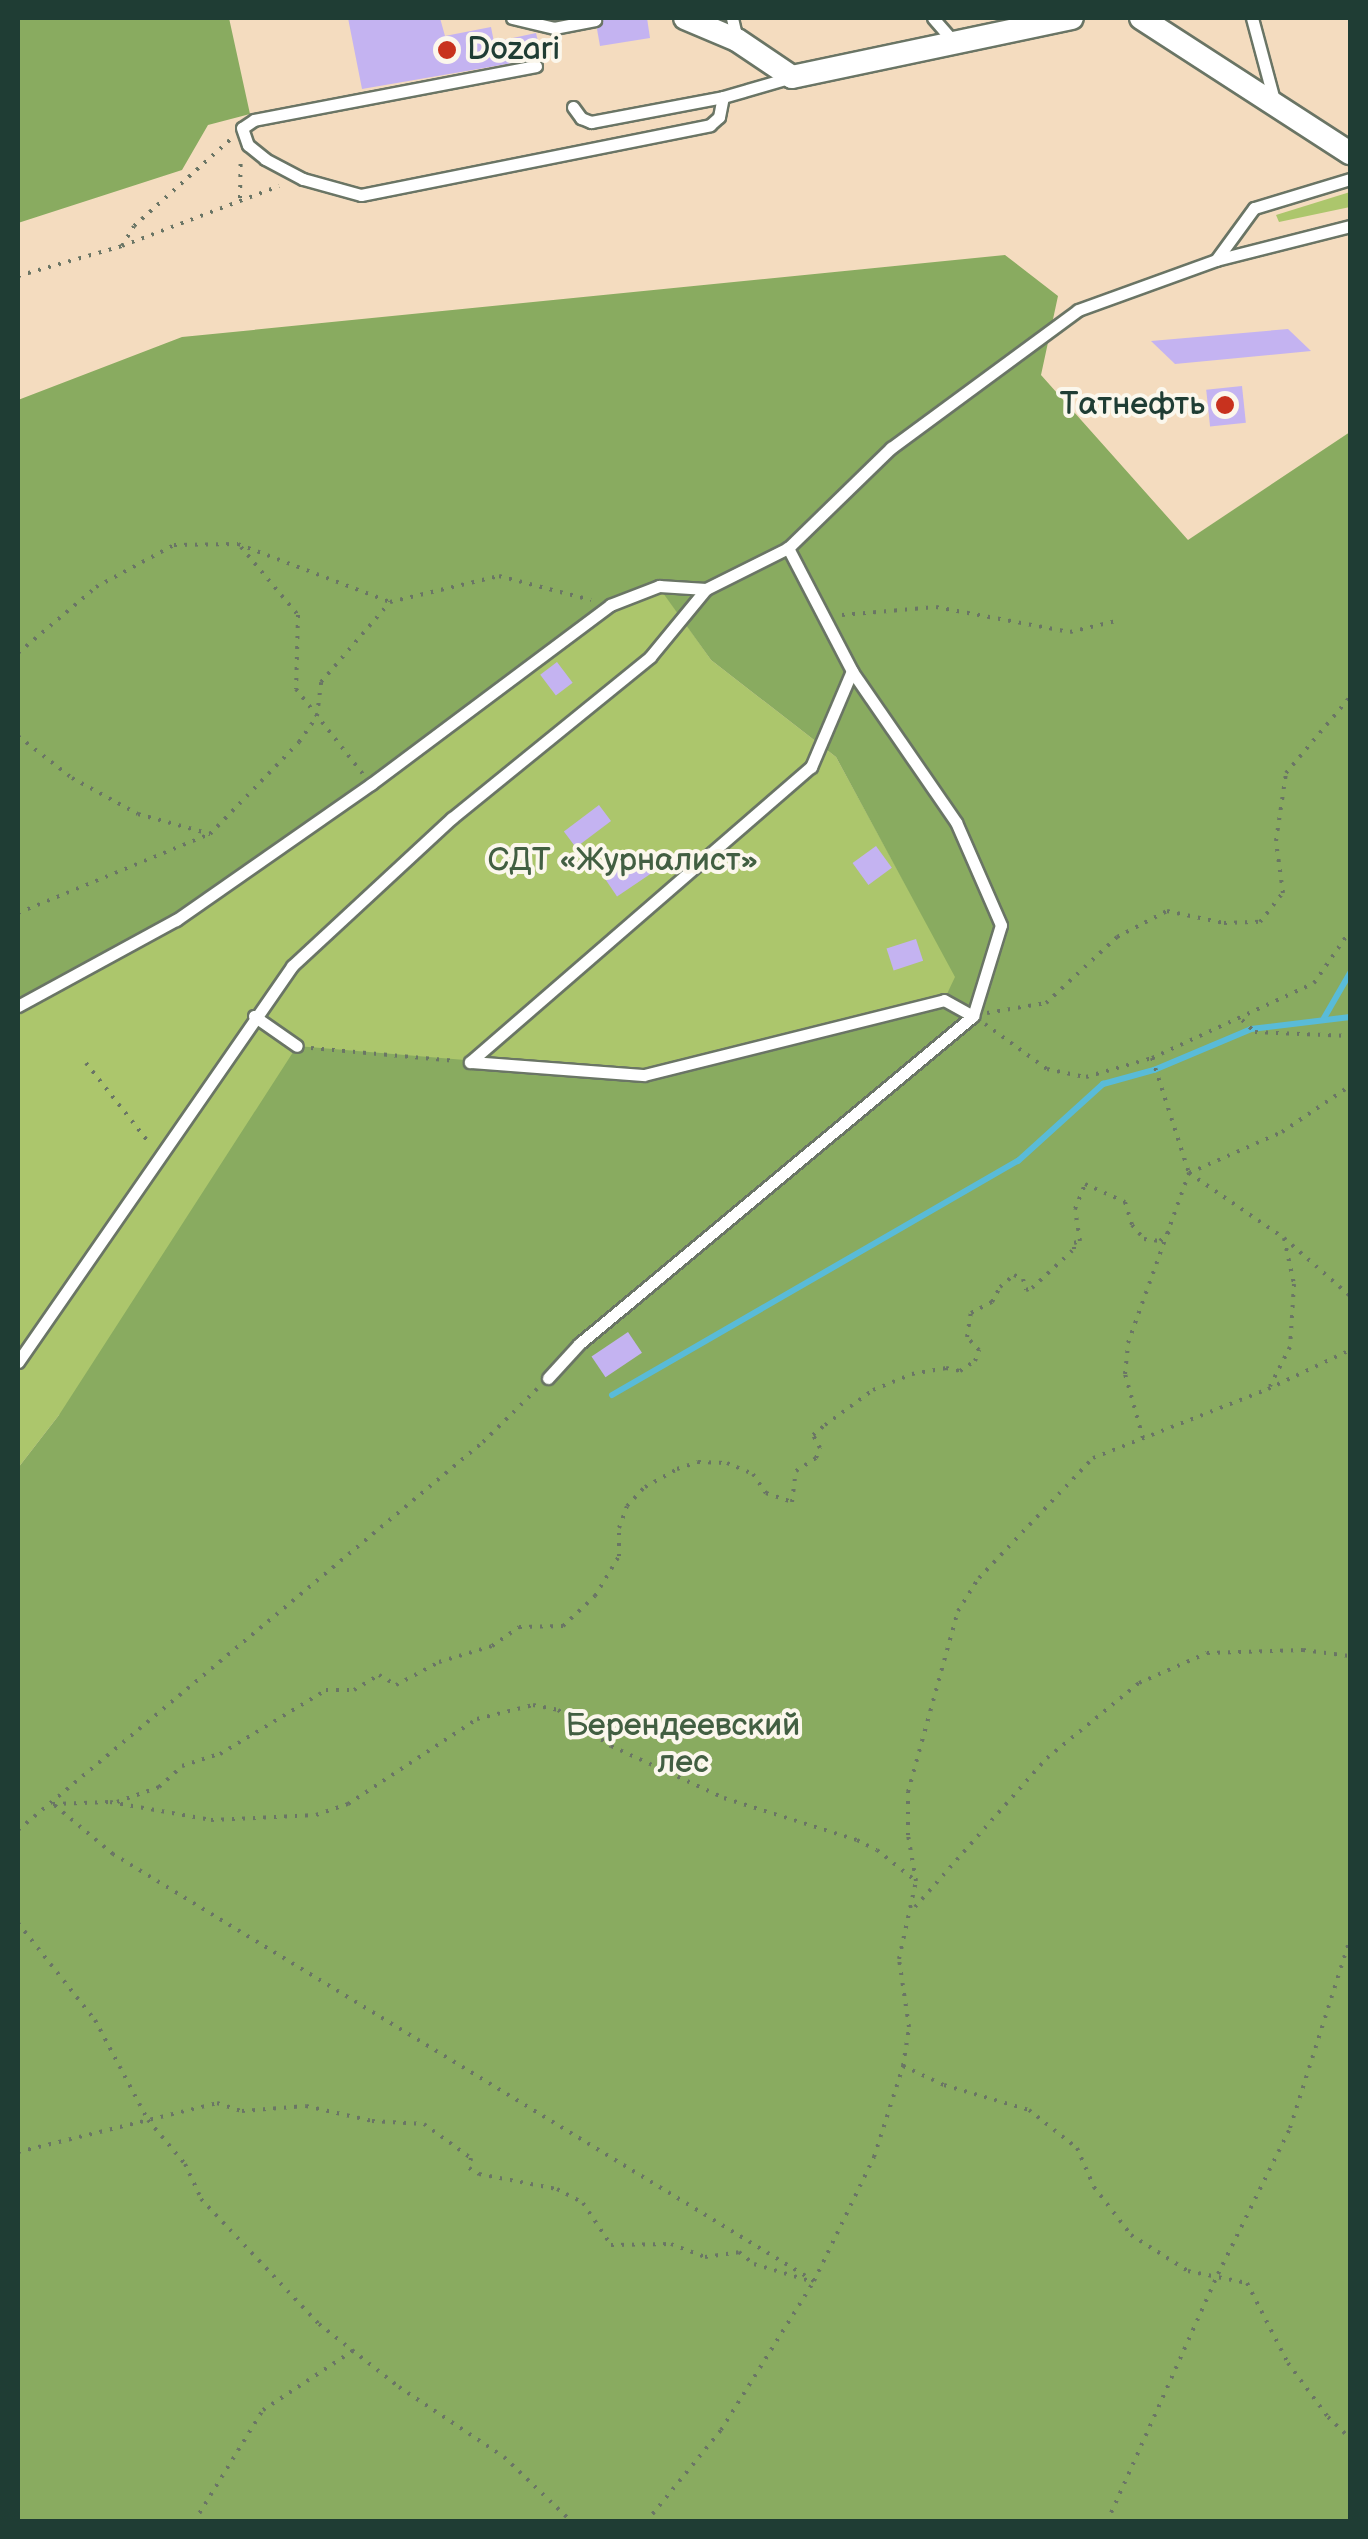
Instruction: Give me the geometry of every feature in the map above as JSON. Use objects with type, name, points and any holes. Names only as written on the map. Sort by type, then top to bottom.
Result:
[{"type":"street","points":[[684,18],[735,28],[792,77],[1072,18]]},
{"type":"street","points":[[1141,18],[1350,153]]},
{"type":"lane","points":[[512,18],[554,28],[595,20]]},
{"type":"lane","points":[[933,18],[955,43]]},
{"type":"lane","points":[[1252,18],[1274,103]]},
{"type":"lane","points":[[536,66],[254,120],[242,128],[248,145],[265,159],[303,178],[362,194],[710,126],[719,117],[723,97]]},
{"type":"lane","points":[[573,107],[580,118],[592,122],[723,97],[792,77]]},
{"type":"lane","points":[[1216,260],[1254,208],[1350,179]]},
{"type":"lane","points":[[18,1362],[65,1300],[254,1016],[292,966],[452,818],[650,657],[706,589],[788,548],[890,448],[1078,310],[1216,260],[1350,226]]},
{"type":"lane","points":[[548,1378],[579,1344],[973,1016],[1001,925],[956,822],[852,671],[788,548]]},
{"type":"lane","points":[[18,1006],[176,920],[371,784],[610,604],[659,586],[706,589]]},
{"type":"lane","points":[[470,1062],[812,766],[852,671]]},
{"type":"lane","points":[[470,1062],[644,1075],[944,1000],[973,1016]]},
{"type":"lane","points":[[254,1016],[296,1046]]},
{"type":"path","points":[[240,198],[242,128]]},
{"type":"path","points":[[122,246],[134,226],[242,128]]},
{"type":"path","points":[[18,276],[122,246],[240,198],[303,178]]},
{"type":"path","points":[[18,654],[96,587],[174,544],[238,544],[390,602],[499,576],[610,604]]},
{"type":"path","points":[[238,544],[298,616],[296,689],[371,784]]},
{"type":"path","points":[[18,913],[210,834],[299,742],[317,716],[322,682],[390,602]]},
{"type":"path","points":[[822,616],[936,607],[1070,632],[1120,620]]},
{"type":"path","points":[[973,1016],[1046,1004],[1116,937],[1167,912],[1224,923],[1260,922],[1283,892],[1276,841],[1286,773],[1350,697]]},
{"type":"path","points":[[18,736],[72,778],[138,814],[210,834]]},
{"type":"path","points":[[973,1016],[1047,1069],[1086,1078],[1152,1058],[1242,1020],[1314,983],[1350,932]]},
{"type":"path","points":[[1242,1020],[1255,1032],[1350,1036]]},
{"type":"path","points":[[296,1046],[470,1062]]},
{"type":"path","points":[[1144,1438],[1125,1374],[1128,1343],[1189,1174],[1152,1058]]},
{"type":"path","points":[[86,1063],[160,1156]]},
{"type":"path","points":[[1189,1174],[1282,1132],[1350,1086]]},
{"type":"path","points":[[1189,1174],[1284,1238],[1350,1296]]},
{"type":"path","points":[[110,1802],[159,1787],[182,1766],[220,1754],[326,1690],[354,1690],[380,1676],[396,1685],[439,1662],[492,1646],[519,1627],[564,1626],[595,1596],[619,1556],[619,1528],[626,1506],[645,1487],[676,1469],[698,1462],[727,1463],[753,1474],[766,1493],[792,1502],[796,1471],[816,1458],[820,1448],[814,1435],[825,1425],[874,1390],[912,1374],[946,1368],[960,1370],[975,1362],[979,1350],[967,1336],[970,1313],[992,1302],[1000,1287],[1014,1275],[1023,1279],[1026,1290],[1032,1288],[1074,1249],[1074,1244],[1080,1242],[1076,1209],[1085,1184],[1125,1202],[1132,1225],[1144,1240],[1160,1241],[1170,1230]]},
{"type":"path","points":[[1268,1390],[1290,1347],[1294,1284],[1284,1238]]},
{"type":"path","points":[[646,2522],[721,2430],[814,2281],[874,2157],[903,2066],[909,2028],[899,1959],[916,1881],[908,1835],[908,1792],[958,1611],[979,1578],[1092,1458],[1268,1390],[1350,1350]]},
{"type":"path","points":[[18,1830],[483,1442],[548,1378]]},
{"type":"path","points":[[912,1910],[1048,1758],[1140,1683],[1207,1653],[1304,1650],[1350,1656]]},
{"type":"path","points":[[53,1804],[110,1802],[211,1820],[316,1814],[348,1804],[477,1719],[533,1705],[558,1710],[611,1746],[724,1798],[856,1840],[877,1850],[916,1881]]},
{"type":"path","points":[[53,1804],[113,1854],[814,2281]]},
{"type":"path","points":[[18,1923],[95,2020],[148,2120],[185,2164],[201,2199],[319,2324],[399,2387],[504,2457],[572,2522]]},
{"type":"path","points":[[1107,2522],[1218,2274],[1290,2128],[1350,1939]]},
{"type":"path","points":[[903,2066],[944,2085],[1029,2110],[1077,2148],[1094,2187],[1131,2236],[1188,2271],[1218,2274],[1247,2284],[1288,2363],[1328,2417],[1350,2438]]},
{"type":"path","points":[[18,2152],[217,2103],[242,2111],[306,2106],[372,2121],[424,2124],[471,2158],[469,2168],[479,2174],[557,2190],[582,2203],[611,2245],[670,2244],[705,2257],[738,2252],[782,2275],[814,2281]]},
{"type":"path","points":[[194,2522],[263,2410],[354,2350]]},
{"type":"green space","points":[[18,18],[229,18],[250,114],[208,125],[182,170],[18,223]]},
{"type":"green space","points":[[1350,192],[1350,207],[1279,222],[1276,215]]},
{"type":"green space","name":"Берендеевский лес","points":[[1005,255],[1058,296],[1041,375],[1188,540],[1350,432],[1350,2521],[18,2521],[18,1468],[59,1415],[297,1046],[644,1075],[944,1000],[955,977],[836,757],[711,660],[658,586],[610,605],[176,920],[18,1006],[18,400],[182,337]]},
{"type":"green space","name":"СДТ «Журналист»","points":[[659,586],[711,660],[836,757],[956,977],[944,1000],[59,1415],[18,1468],[18,1006],[610,605]]},
{"type":"building","name":"Dozari","points":[[348,18],[440,18],[445,36],[491,27],[494,42],[536,33],[542,58],[362,89]]},
{"type":"building","points":[[604,18],[647,18],[650,38],[600,46],[597,29]]},
{"type":"building","points":[[1288,329],[1311,351],[1175,364],[1151,341]]},
{"type":"building","points":[[1242,386],[1246,423],[1210,427],[1206,390]]},
{"type":"building","points":[[557,662],[573,683],[556,695],[540,675]]},
{"type":"building","points":[[599,805],[611,821],[576,847],[564,831]]},
{"type":"building","points":[[876,846],[892,868],[868,885],[853,863]]},
{"type":"building","points":[[639,854],[652,873],[617,897],[604,877]]},
{"type":"building","points":[[916,939],[923,961],[894,970],[887,949]]},
{"type":"building","points":[[628,1332],[642,1353],[606,1377],[592,1357]]},
{"type":"waterway","points":[[1324,1018],[1350,973]]},
{"type":"waterway","points":[[612,1395],[1018,1161],[1103,1084],[1154,1070],[1251,1029],[1350,1017]]},
{"type":"place","name":"Dozari","points":[[447,50]]},
{"type":"place","name":"Татнефть","points":[[1225,405]]}]
